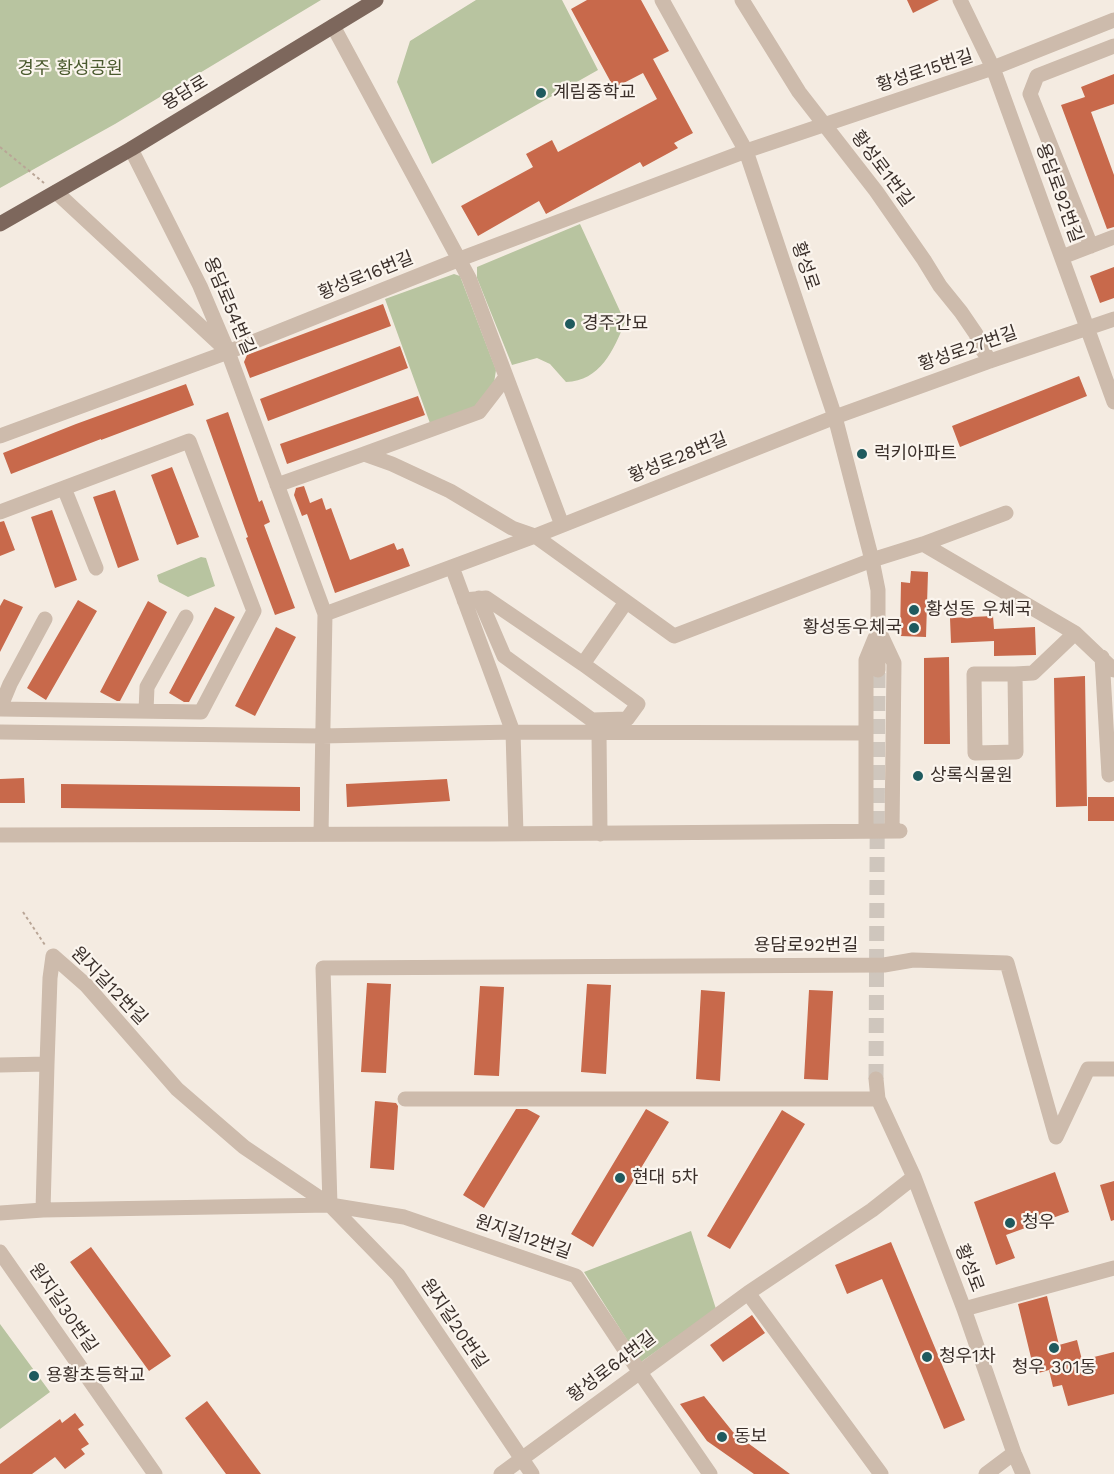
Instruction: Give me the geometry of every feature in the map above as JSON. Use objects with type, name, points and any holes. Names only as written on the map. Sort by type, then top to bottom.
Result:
[{"type":"main road","name":"용담로","points":[[0,224],[131,149],[376,0]]},
{"type":"street","name":"황성로","points":[[662,0],[746,151],[835,417],[878,590],[878,670]]},
{"type":"street","name":"황성로1번길","points":[[742,0],[800,92],[876,191],[940,286],[976,333],[980,346],[990,361]]},
{"type":"street","name":"용담로92번길","points":[[960,0],[993,68],[1114,402]]},
{"type":"street","name":"황성로15번길","points":[[746,151],[993,68],[1114,20]]},
{"type":"street","points":[[333,26],[469,278],[562,525]]},
{"type":"street","points":[[1091,246],[1030,94],[1037,76],[1114,46]]},
{"type":"street","name":"용담로54번길","points":[[131,149],[200,286],[228,352],[325,614],[321,834]]},
{"type":"street","name":"황성로16번길","points":[[0,436],[228,352],[460,259],[746,151]]},
{"type":"street","points":[[56,192],[228,352]]},
{"type":"street","points":[[1062,257],[1114,237]]},
{"type":"street","name":"황성로27번길","points":[[835,417],[1114,319]]},
{"type":"street","points":[[277,485],[479,412],[506,377]]},
{"type":"street","name":"황성로28번길","points":[[325,614],[535,536],[835,417]]},
{"type":"street","points":[[0,512],[189,441],[254,611],[201,712],[0,709],[10,684],[45,619]]},
{"type":"street","points":[[364,454],[392,464],[450,491],[512,528],[535,536],[674,636],[872,560],[1006,513]]},
{"type":"street","points":[[64,488],[96,568]]},
{"type":"street","points":[[923,544],[1075,633],[1114,670]]},
{"type":"street","points":[[452,567],[504,657],[592,720],[627,719],[638,704],[486,598],[471,599]]},
{"type":"street","points":[[471,599],[513,732],[516,834]]},
{"type":"street","points":[[583,664],[626,602]]},
{"type":"street","points":[[146,711],[147,687],[186,617]]},
{"type":"street","points":[[866,831],[866,660],[878,631]]},
{"type":"street","points":[[0,835],[896,831],[894,663],[878,631]]},
{"type":"street","points":[[1015,674],[1016,752],[975,753],[974,674],[1033,673],[1075,633]]},
{"type":"street","points":[[1102,657],[1109,775]]},
{"type":"street","points":[[0,732],[322,736],[513,732],[865,733]]},
{"type":"street","points":[[599,732],[600,834]]},
{"type":"street","name":"원지길12번길","points":[[43,1210],[50,978],[53,957]]},
{"type":"street","name":"원지길12번길","points":[[53,957],[86,984],[177,1089],[243,1147],[330,1205]]},
{"type":"street","name":"용담로92번길","points":[[330,1205],[323,968],[884,965],[913,960],[1007,963],[1056,1137],[1088,1069],[1114,1069]]},
{"type":"street","points":[[0,1065],[47,1064]]},
{"type":"street","name":"황성로","points":[[876,1079],[878,1099],[914,1177],[1023,1474]]},
{"type":"street","points":[[405,1099],[878,1099]]},
{"type":"street","name":"황성로64번길","points":[[501,1474],[747,1293],[872,1210],[914,1177]]},
{"type":"street","name":"원지길12번길","points":[[0,1213],[43,1210],[330,1205],[404,1217],[576,1276],[710,1474]]},
{"type":"street","name":"원지길20번길","points":[[330,1205],[398,1275],[532,1474]]},
{"type":"street","name":"원지길30번길","points":[[0,1252],[155,1474]]},
{"type":"street","points":[[964,1309],[1114,1268]]},
{"type":"street","points":[[747,1293],[882,1474]]},
{"type":"street","points":[[986,1474],[1014,1453]]},
{"type":"path","points":[[0,147],[56,192]]},
{"type":"path","points":[[23,912],[53,957]]},
{"type":"green space","name":"경주 황성공원","points":[[0,0],[321,0],[115,124],[0,188]]},
{"type":"green space","points":[[476,0],[562,0],[598,70],[432,164],[397,82],[410,41]]},
{"type":"green space","points":[[580,224],[625,322],[616,343],[597,370],[578,380],[566,382],[550,364],[537,358],[512,365],[477,278],[477,267]]},
{"type":"green space","points":[[454,274],[460,276],[496,370],[494,383],[476,406],[431,426],[385,299]]},
{"type":"green space","points":[[201,557],[206,558],[215,586],[188,597],[159,582],[157,575]]},
{"type":"green space","points":[[691,1231],[716,1309],[641,1362],[584,1272]]},
{"type":"green space","points":[[0,1324],[50,1392],[0,1429]]},
{"type":"building","points":[[587,0],[641,0],[669,51],[653,59],[693,133],[674,143],[678,148],[643,167],[640,162],[546,214],[539,201],[478,236],[461,206],[533,167],[526,154],[552,140],[558,152],[657,99],[643,73],[614,88],[571,9]]},
{"type":"building","points":[[907,0],[939,0],[913,13]]},
{"type":"building","points":[[1114,74],[1114,104],[1091,112],[1114,175],[1114,227],[1107,229],[1061,105],[1085,97],[1081,87]]},
{"type":"building","points":[[1114,267],[1114,298],[1100,303],[1090,276]]},
{"type":"building","points":[[383,304],[391,326],[250,378],[244,362],[247,355]]},
{"type":"building","points":[[400,346],[408,368],[268,421],[260,399]]},
{"type":"building","points":[[1079,376],[1087,396],[960,447],[952,426]]},
{"type":"building","points":[[186,384],[194,405],[11,474],[3,453]]},
{"type":"building","points":[[418,396],[425,415],[287,464],[280,444]]},
{"type":"building","points":[[228,412],[259,502],[262,500],[270,522],[264,525],[295,608],[275,615],[206,420]]},
{"type":"building","points":[[172,467],[199,537],[177,545],[151,475]]},
{"type":"building","points":[[304,486],[310,503],[322,498],[326,510],[331,508],[350,560],[394,543],[397,550],[403,548],[410,566],[335,593],[307,514],[302,516],[294,495],[296,488]]},
{"type":"building","points":[[115,490],[139,560],[118,568],[93,497]]},
{"type":"building","points":[[52,510],[77,580],[55,588],[31,517]]},
{"type":"building","points":[[4,521],[15,550],[0,556],[0,522]]},
{"type":"building","name":"황성동 우체국","points":[[911,571],[928,572],[926,637],[900,636],[901,582],[910,583]]},
{"type":"building","points":[[4,599],[23,607],[0,652],[0,606]]},
{"type":"building","points":[[78,600],[97,611],[46,700],[27,688]]},
{"type":"building","points":[[148,601],[167,612],[120,701],[117,701],[100,692]]},
{"type":"building","points":[[215,607],[235,617],[189,702],[184,702],[169,693]]},
{"type":"building","points":[[993,616],[994,629],[1035,627],[1036,655],[994,656],[994,641],[951,643],[950,618]]},
{"type":"building","points":[[276,627],[296,637],[255,716],[235,706]]},
{"type":"building","points":[[949,657],[950,744],[924,744],[924,658]]},
{"type":"building","points":[[1085,676],[1087,806],[1056,807],[1054,678]]},
{"type":"building","points":[[24,778],[25,803],[0,803],[0,779]]},
{"type":"building","points":[[447,779],[450,801],[347,807],[346,784]]},
{"type":"building","points":[[61,784],[300,787],[300,811],[61,808]]},
{"type":"building","points":[[1088,797],[1114,797],[1114,821],[1088,821]]},
{"type":"building","points":[[367,983],[391,984],[386,1073],[361,1072]]},
{"type":"building","points":[[587,984],[611,985],[606,1074],[581,1072]]},
{"type":"building","points":[[480,986],[504,987],[499,1076],[474,1075]]},
{"type":"building","points":[[701,990],[725,992],[720,1081],[696,1079]]},
{"type":"building","points":[[809,990],[833,991],[828,1080],[804,1079]]},
{"type":"building","points":[[375,1101],[396,1103],[398,1106],[394,1170],[370,1168]]},
{"type":"building","points":[[516,1109],[527,1109],[540,1116],[484,1208],[463,1195]]},
{"type":"building","name":"현대 5차","points":[[646,1109],[669,1122],[593,1247],[571,1234]]},
{"type":"building","name":"현대 5차","points":[[782,1110],[805,1124],[730,1249],[707,1236]]},
{"type":"building","name":"청우","points":[[1055,1172],[1069,1212],[1006,1235],[1015,1258],[996,1265],[974,1202]]},
{"type":"building","name":"청우","points":[[1114,1181],[1114,1220],[1111,1221],[1100,1185]]},
{"type":"building","name":"청우1차","points":[[891,1242],[965,1420],[944,1429],[882,1279],[847,1294],[835,1265]]},
{"type":"building","points":[[91,1247],[171,1356],[149,1371],[70,1262]]},
{"type":"building","name":"청우 301동","points":[[1047,1296],[1059,1345],[1077,1340],[1082,1360],[1114,1352],[1114,1394],[1068,1406],[1062,1385],[1053,1387],[1049,1370],[1035,1374],[1018,1304]]},
{"type":"building","points":[[752,1315],[765,1333],[723,1362],[710,1345]]},
{"type":"building","name":"동보","points":[[704,1396],[733,1432],[790,1474],[754,1474],[707,1441],[680,1404]]},
{"type":"building","points":[[207,1401],[261,1474],[226,1474],[185,1418]]},
{"type":"building","points":[[75,1413],[84,1425],[78,1429],[89,1444],[81,1449],[85,1454],[65,1469],[55,1457],[32,1474],[0,1474],[0,1464],[60,1419],[62,1423]]},
{"type":"tunnel","points":[[876,1079],[878,670]]},
{"type":"place","name":"계림중학교","points":[[541,93]]},
{"type":"place","name":"경주간묘","points":[[570,324]]},
{"type":"place","name":"럭키아파트","points":[[862,454]]},
{"type":"place","name":"황성동 우체국","points":[[914,610]]},
{"type":"place","name":"황성동우체국","points":[[914,628]]},
{"type":"place","name":"상록식물원","points":[[918,776]]},
{"type":"place","name":"현대 5차","points":[[620,1178]]},
{"type":"place","name":"청우","points":[[1010,1223]]},
{"type":"place","name":"청우 301동","points":[[1054,1348]]},
{"type":"place","name":"청우1차","points":[[927,1357]]},
{"type":"place","name":"용황초등학교","points":[[34,1376]]},
{"type":"place","name":"동보","points":[[722,1437]]}]
